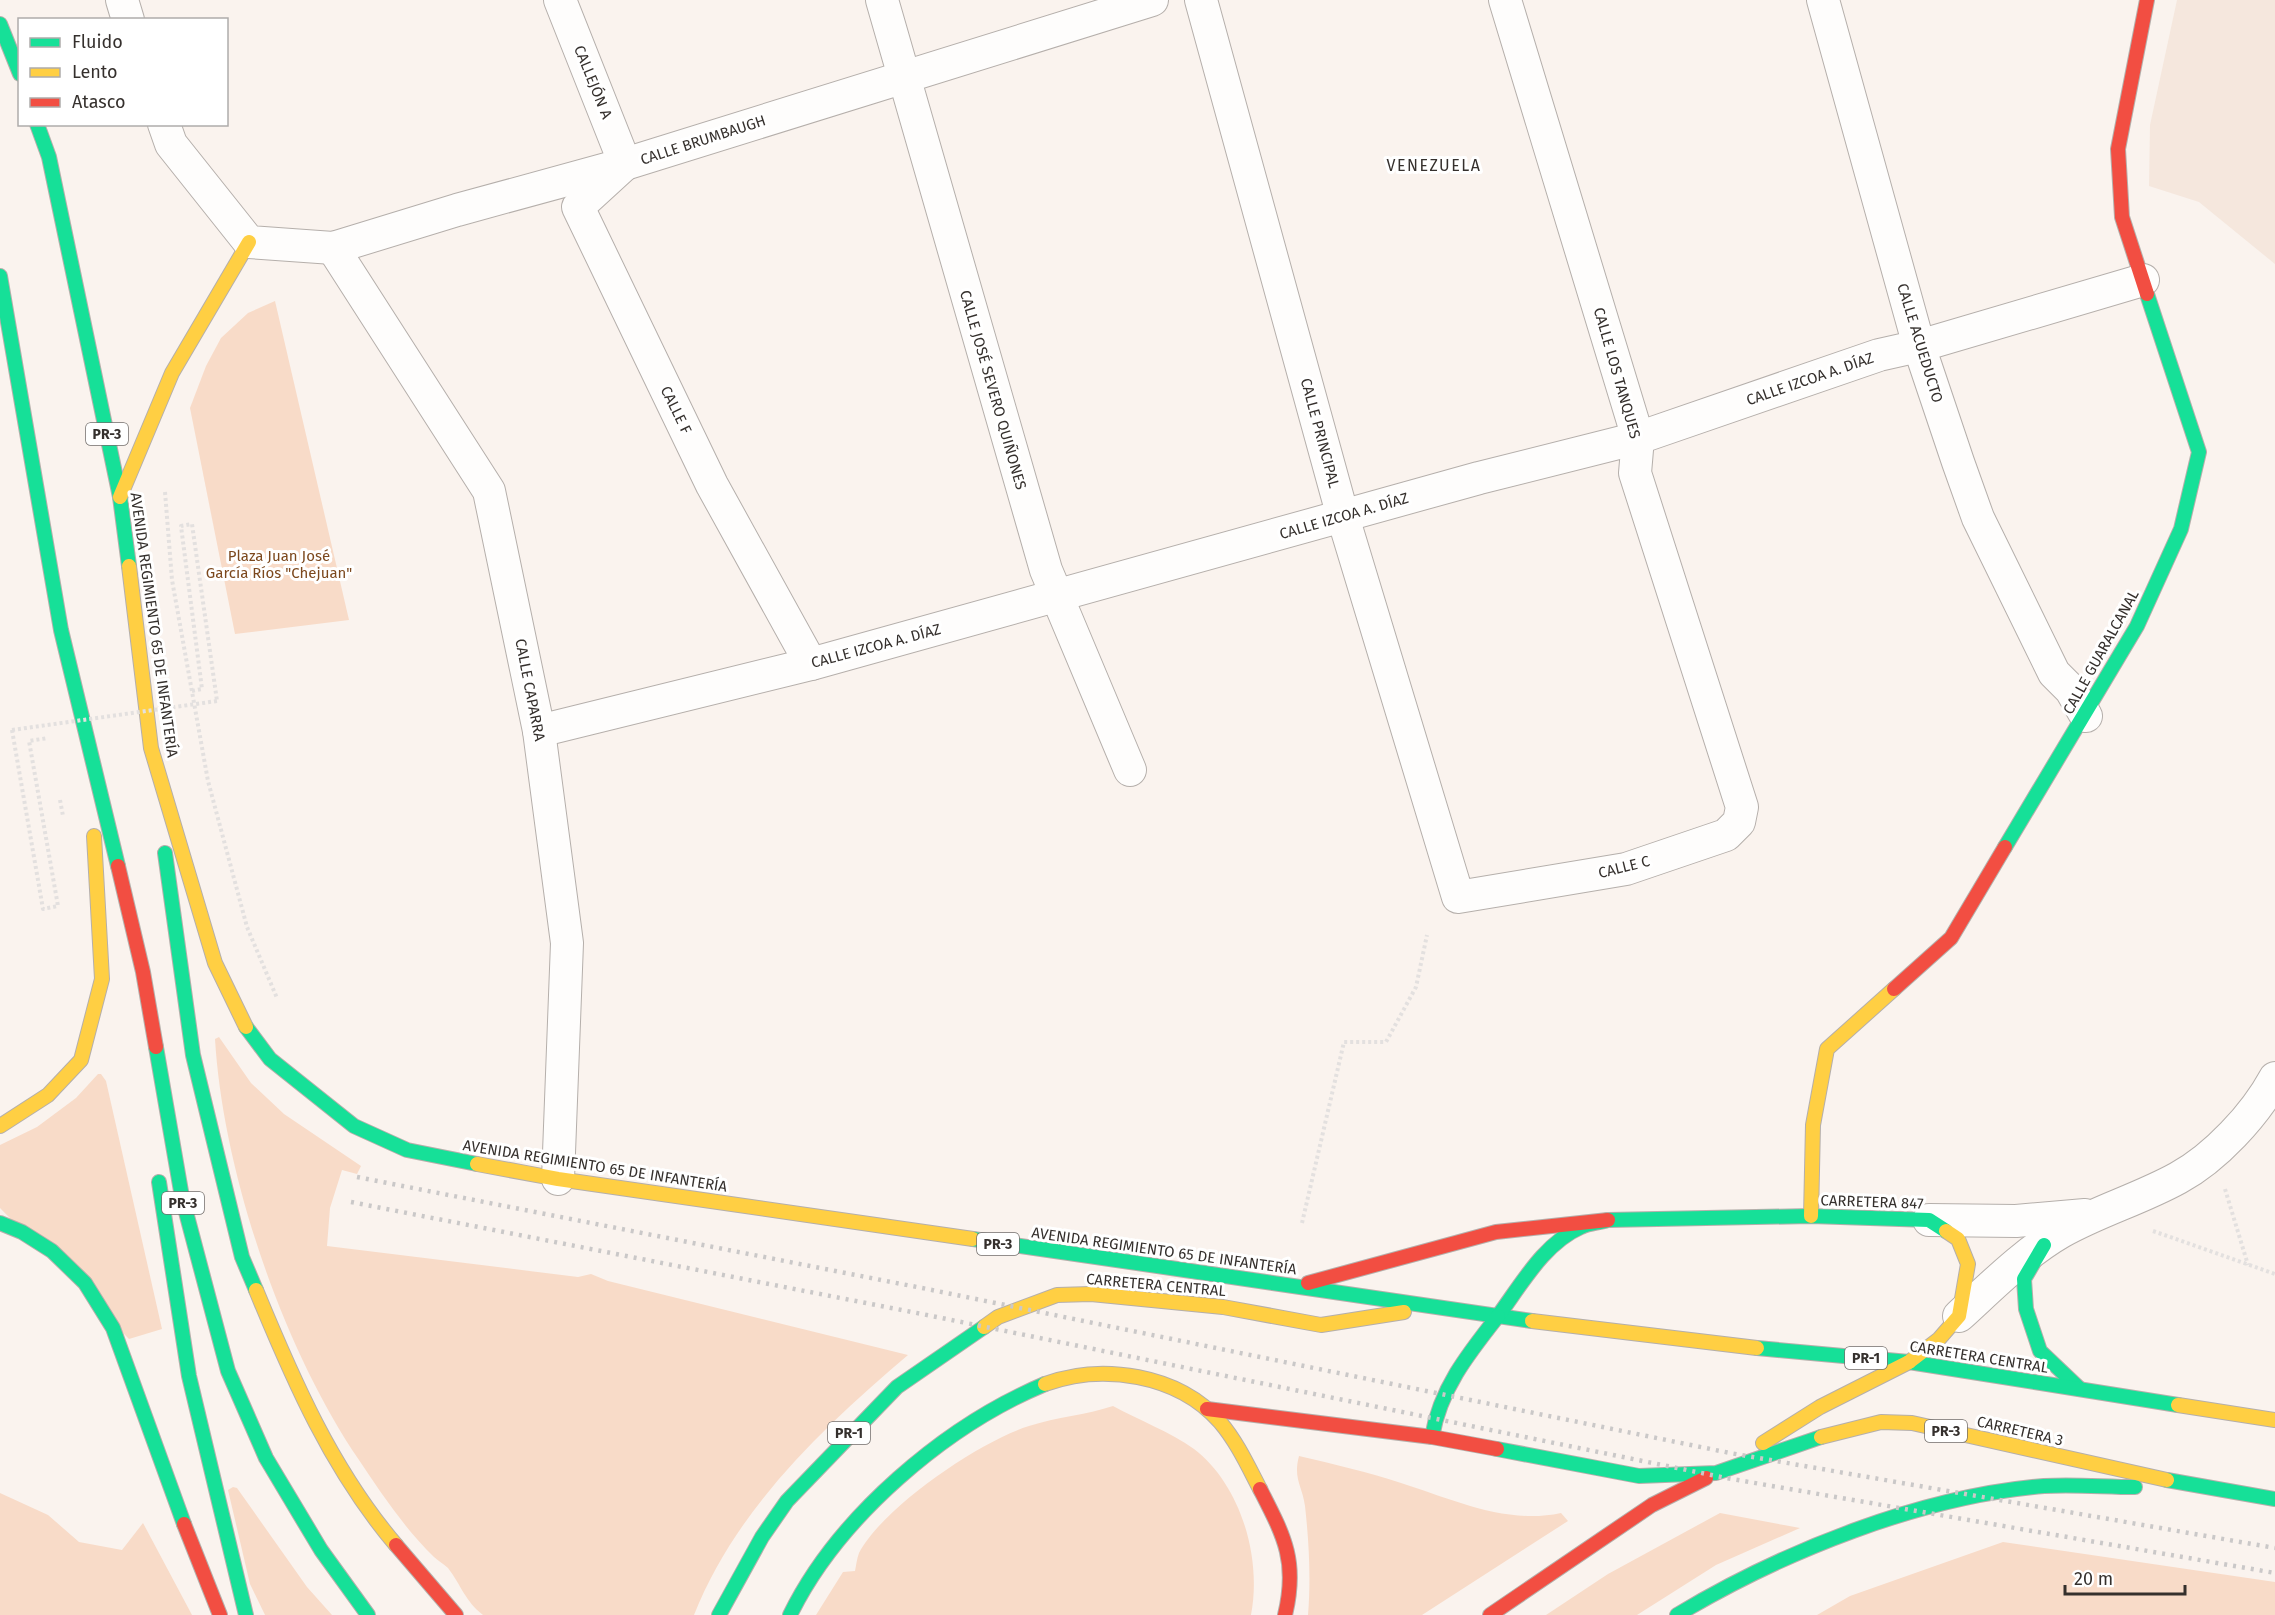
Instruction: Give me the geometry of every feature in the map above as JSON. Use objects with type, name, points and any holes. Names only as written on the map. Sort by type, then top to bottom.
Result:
[{"type":"main road","name":"CALLE GUARALCANAL","points":[[1810,1216],[1813,1125],[1827,1048],[1951,938],[2086,716],[2137,626],[2181,529],[2199,452],[2122,217],[2118,149],[2147,0]]},
{"type":"main road","points":[[0,24],[18,69]]},
{"type":"main road","name":"AVENIDA REGIMIENTO 65 DE INFANTERÍA","points":[[38,126],[49,157],[120,497],[151,748],[215,963],[248,1031],[270,1059],[354,1126],[407,1150],[558,1179],[1438,1307]]},
{"type":"main road","points":[[120,497],[172,373],[249,242]]},
{"type":"main road","name":"PR-3","points":[[0,276],[61,630],[143,972],[182,1197],[228,1371],[266,1458],[321,1550],[368,1615]]},
{"type":"main road","points":[[151,748],[193,1055],[242,1257],[292,1378],[323,1438],[375,1520],[456,1615]]},
{"type":"main road","points":[[90,756],[122,944]]},
{"type":"main road","points":[[0,1126],[48,1095],[81,1060],[102,979],[90,756]]},
{"type":"main road","points":[[156,1166],[189,1376],[246,1615]]},
{"type":"main road","name":"CARRETERA 847","points":[[1608,1221],[1810,1216],[1929,1220],[1958,1239],[1968,1264],[1959,1316]]},
{"type":"main road","points":[[1294,1287],[1496,1232],[1608,1221]]},
{"type":"main road","points":[[1432,1437],[1433,1417],[1440,1400],[1460,1367],[1546,1254],[1563,1238],[1580,1228],[1608,1221]]},
{"type":"main road","points":[[0,1223],[22,1232],[52,1251],[85,1283],[113,1328],[191,1544],[220,1615]]},
{"type":"main road","points":[[2044,1245],[2024,1279],[2026,1309],[2040,1351],[2080,1389]]},
{"type":"main road","name":"CARRETERA CENTRAL","points":[[719,1615],[762,1537],[787,1501],[849,1434],[897,1387],[998,1317],[1057,1295],[1091,1294],[1223,1307],[1321,1325],[1438,1307]]},
{"type":"main road","name":"PR-1","points":[[1438,1307],[1498,1316]]},
{"type":"main road","name":"CARRETERA CENTRAL","points":[[1498,1316],[1678,1340],[1909,1362],[2275,1420]]},
{"type":"main road","points":[[1206,1409],[1432,1437],[1639,1476],[1716,1473],[1820,1407],[1909,1362],[1939,1339],[1959,1316]]},
{"type":"main road","points":[[790,1615],[845,1534],[901,1475],[937,1443],[972,1419],[1062,1376],[1093,1371],[1120,1371],[1145,1378],[1184,1395],[1206,1409],[1226,1430],[1268,1504],[1291,1564],[1290,1594],[1286,1615]]},
{"type":"main road","name":"CARRETERA 3","points":[[1716,1473],[1841,1430],[1881,1422],[1912,1423],[2179,1483]]},
{"type":"main road","name":"PR-3","points":[[1490,1615],[1652,1505],[1716,1473]]},
{"type":"main road","points":[[1677,1615],[1699,1601],[1778,1562],[1852,1532],[1920,1512],[2032,1488],[2137,1487],[2179,1483],[2275,1499]]},
{"type":"street","points":[[122,0],[128,18]]},
{"type":"street","name":"CALLEJÓN A","points":[[560,0],[626,164]]},
{"type":"street","name":"CALLE JOSÉ SEVERO QUIÑONES","points":[[882,0],[1056,598],[1130,770]]},
{"type":"street","name":"CALLE BRUMBAUGH","points":[[249,242],[333,248],[457,210],[626,164],[1152,0]]},
{"type":"street","name":"CALLE PRINCIPAL","points":[[1201,0],[1342,517],[1458,897]]},
{"type":"street","name":"CALLE LOS TANQUES","points":[[1505,0],[1638,438],[1635,473],[1734,780]]},
{"type":"street","name":"CALLE ACUEDUCTO","points":[[1823,0],[1919,346],[1978,518],[2054,673],[2071,690],[2086,716]]},
{"type":"street","points":[[165,126],[171,144],[249,242]]},
{"type":"street","name":"CALLE F","points":[[626,164],[578,207],[712,485],[811,664]]},
{"type":"street","name":"CALLE CAPARRA","points":[[333,248],[489,491],[539,731],[567,943],[558,1179]]},
{"type":"street","name":"CALLE IZCOA A. DÍAZ","points":[[539,731],[811,664],[1342,517],[1638,438],[1879,355],[1919,346],[2143,280]]},
{"type":"street","name":"CALLE C","points":[[1458,897],[1626,869],[1726,836],[1739,822],[1742,807],[1734,780]]},
{"type":"street","points":[[1959,1316],[2019,1263],[2061,1232],[2180,1178],[2223,1144],[2262,1102],[2275,1078]]},
{"type":"street","points":[[1929,1220],[2016,1221],[2104,1213]]},
{"type":"path","points":[[164,481],[172,580],[208,781],[228,865],[247,927],[278,1001]]},
{"type":"path","points":[[53,737],[29,741],[58,906],[43,909],[12,730],[217,701],[192,524],[181,526],[202,689],[192,691]]},
{"type":"path","points":[[50,714],[51,726]]},
{"type":"path","points":[[60,795],[63,818]]},
{"type":"path","points":[[1302,1223],[1344,1042],[1386,1042],[1416,987],[1427,935]]},
{"type":"path","points":[[2223,1144],[2222,1177],[2248,1266]]},
{"type":"path","points":[[2104,1213],[2275,1274]]},
{"type":"shaded area","points":[[2177,0],[2275,0],[2275,264],[2199,202],[2149,186],[2150,125]]},
{"type":"green space","name":"Plaza Juan José García Ríos \"Chejuan\"","points":[[275,301],[349,620],[235,634],[190,408],[206,366],[221,338],[248,313]]},
{"type":"green space","points":[[219,1037],[251,1083],[284,1114],[361,1166],[357,1174],[342,1170],[330,1208],[327,1246],[578,1277],[591,1274],[608,1281],[908,1355],[845,1411],[785,1472],[733,1540],[712,1576],[694,1615],[483,1615],[467,1598],[448,1568],[423,1546],[385,1498],[331,1416],[306,1366],[282,1313],[244,1202],[230,1146],[220,1091],[215,1039]]},
{"type":"green space","points":[[98,1074],[101,1074],[106,1081],[162,1329],[129,1339],[0,1208],[0,1145],[37,1127],[76,1098]]},
{"type":"green space","points":[[1113,1406],[1194,1449],[1224,1482],[1236,1502],[1250,1547],[1254,1593],[1251,1615],[816,1615],[843,1572],[855,1571],[859,1553],[871,1535],[910,1497],[935,1478],[985,1446],[1009,1434],[1040,1423]]},
{"type":"green space","points":[[1299,1456],[1376,1475],[1460,1503],[1500,1513],[1540,1516],[1561,1513],[1568,1521],[1422,1615],[1308,1615],[1308,1547],[1304,1499],[1297,1476]]},
{"type":"green space","points":[[233,1487],[237,1488],[307,1587],[332,1615],[265,1615],[250,1584],[228,1490]]},
{"type":"green space","points":[[0,1493],[48,1515],[79,1542],[122,1550],[143,1523],[192,1615],[0,1615]]},
{"type":"green space","points":[[1720,1513],[1800,1528],[1716,1565],[1637,1615],[1546,1615],[1608,1574]]},
{"type":"green space","points":[[2003,1542],[2275,1582],[2275,1615],[1817,1615],[1850,1596]]},
{"type":"railway","points":[[357,1177],[927,1289],[1730,1453],[2275,1548]]},
{"type":"railway","points":[[351,1202],[922,1314],[1726,1478],[2275,1573]]},
{"type":"traffic: fast","points":[[0,24],[18,69]]},
{"type":"traffic: fast","points":[[38,126],[49,157],[120,497],[129,566]]},
{"type":"traffic: fast","points":[[0,276],[61,630],[118,866]]},
{"type":"traffic: fast","points":[[2005,847],[2137,626],[2181,529],[2199,452],[2147,294]]},
{"type":"traffic: fast","points":[[165,853],[193,1055],[242,1257],[256,1290]]},
{"type":"traffic: fast","points":[[246,1027],[270,1059],[354,1126],[407,1150],[477,1164]]},
{"type":"traffic: fast","points":[[156,1047],[182,1197],[228,1371],[266,1458],[321,1550],[368,1615]]},
{"type":"traffic: fast","points":[[159,1182],[189,1376],[246,1615]]},
{"type":"traffic: fast","points":[[1498,1316],[1534,1266],[1556,1243],[1581,1227],[1608,1220],[1811,1216],[1929,1220],[1946,1231]]},
{"type":"traffic: fast","points":[[0,1223],[22,1232],[52,1251],[85,1283],[113,1328],[184,1524]]},
{"type":"traffic: fast","points":[[973,1239],[1532,1321]]},
{"type":"traffic: fast","points":[[2044,1245],[2024,1279],[2026,1309],[2040,1351],[2080,1389]]},
{"type":"traffic: fast","points":[[1432,1437],[1441,1403],[1448,1388],[1466,1358],[1498,1316]]},
{"type":"traffic: fast","points":[[719,1615],[762,1537],[787,1501],[897,1387],[984,1327]]},
{"type":"traffic: fast","points":[[1757,1348],[1909,1362],[2178,1405]]},
{"type":"traffic: fast","points":[[790,1615],[836,1543],[898,1478],[970,1424],[1007,1402],[1045,1384]]},
{"type":"traffic: fast","points":[[1497,1449],[1639,1476],[1716,1473],[1821,1437]]},
{"type":"traffic: fast","points":[[2167,1480],[2275,1499]]},
{"type":"traffic: fast","points":[[1677,1615],[1761,1570],[1807,1549],[1902,1515],[1997,1492],[2044,1486],[2135,1487]]},
{"type":"traffic: slow","points":[[120,497],[172,373],[249,242]]},
{"type":"traffic: slow","points":[[129,566],[151,748],[215,963],[246,1027]]},
{"type":"traffic: slow","points":[[0,1126],[48,1095],[81,1060],[102,979],[94,836]]},
{"type":"traffic: slow","points":[[1811,1216],[1813,1125],[1827,1049],[1894,989]]},
{"type":"traffic: slow","points":[[477,1164],[558,1179],[973,1239]]},
{"type":"traffic: slow","points":[[1909,1362],[1939,1339],[1959,1316],[1968,1264],[1958,1239],[1946,1231]]},
{"type":"traffic: slow","points":[[256,1290],[284,1357],[333,1455],[352,1486],[396,1545]]},
{"type":"traffic: slow","points":[[984,1327],[998,1317],[1057,1295],[1091,1294],[1223,1307],[1321,1325],[1404,1312]]},
{"type":"traffic: slow","points":[[1532,1321],[1757,1348]]},
{"type":"traffic: slow","points":[[1763,1443],[1820,1407],[1909,1362]]},
{"type":"traffic: slow","points":[[1045,1384],[1090,1374],[1114,1374],[1161,1383],[1183,1393],[1203,1406],[1220,1422],[1237,1446],[1260,1489]]},
{"type":"traffic: slow","points":[[2178,1405],[2275,1420]]},
{"type":"traffic: slow","points":[[1821,1437],[1881,1422],[1912,1423],[2167,1480]]},
{"type":"traffic: jam","points":[[2147,0],[2118,149],[2122,217],[2147,294]]},
{"type":"traffic: jam","points":[[1894,989],[1951,938],[2005,847]]},
{"type":"traffic: jam","points":[[118,866],[143,972],[156,1047]]},
{"type":"traffic: jam","points":[[1308,1283],[1496,1232],[1608,1220]]},
{"type":"traffic: jam","points":[[1207,1409],[1432,1437],[1497,1449]]},
{"type":"traffic: jam","points":[[1490,1615],[1652,1505],[1706,1478]]},
{"type":"traffic: jam","points":[[1260,1489],[1282,1535],[1289,1564],[1289,1596],[1285,1615]]},
{"type":"traffic: jam","points":[[184,1524],[220,1615]]},
{"type":"traffic: jam","points":[[396,1545],[456,1615]]},
{"type":"district","name":"VENEZUELA","points":[[1434,165]]}]
